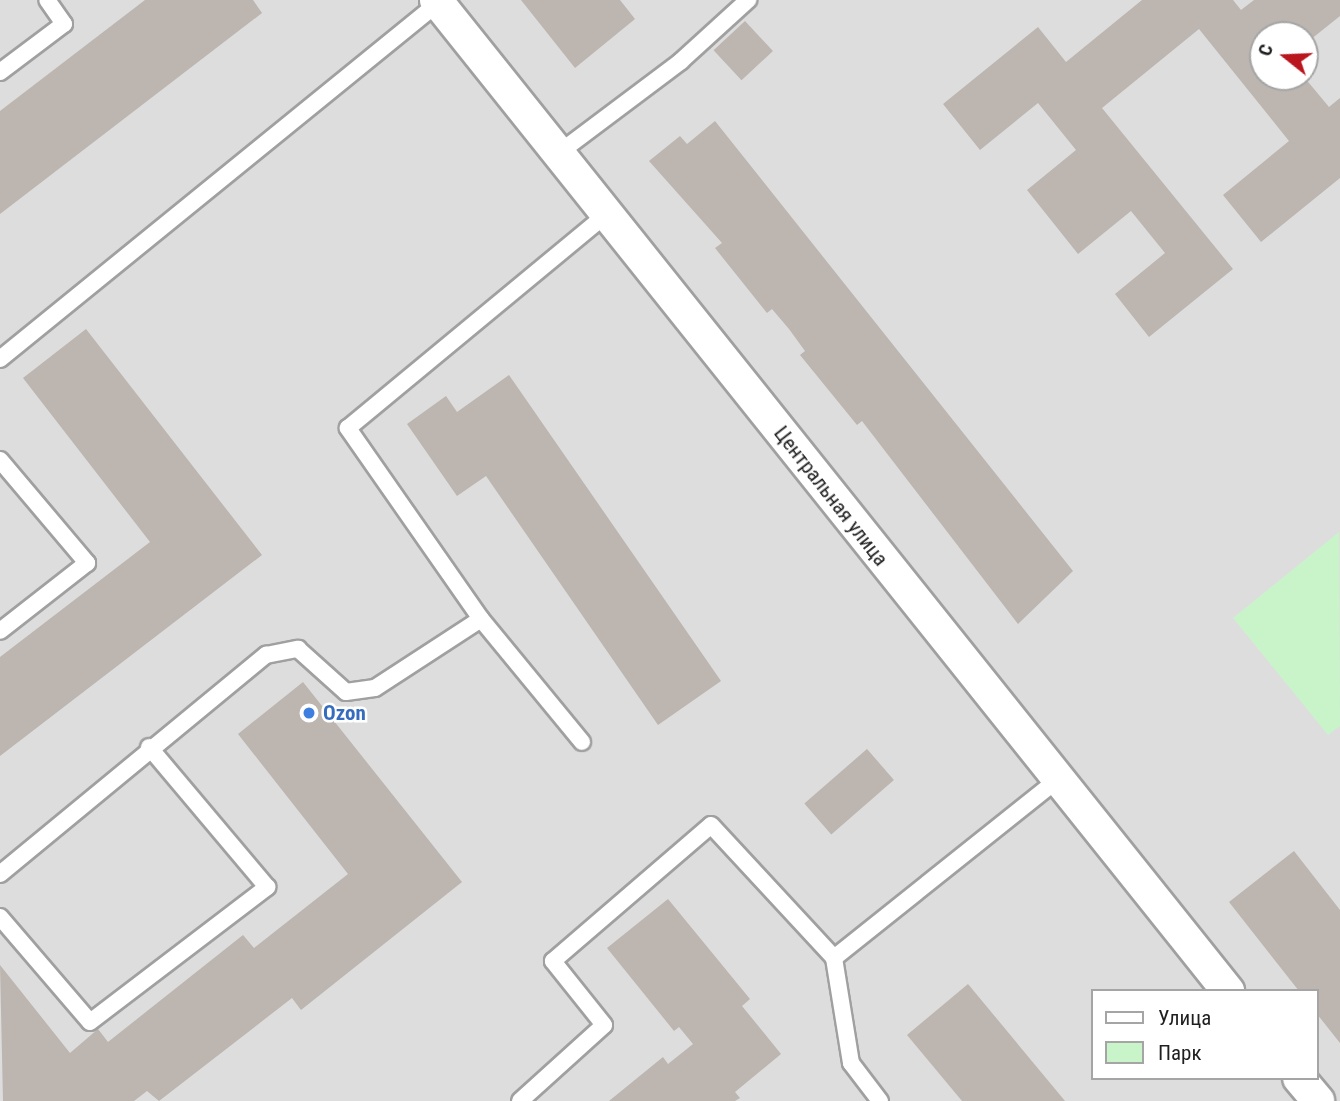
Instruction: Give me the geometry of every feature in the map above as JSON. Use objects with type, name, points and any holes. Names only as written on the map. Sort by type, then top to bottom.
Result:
[{"type":"street","name":"Центральная улица","points":[[437,2],[560,152],[1057,780],[1226,989]]},
{"type":"street","points":[[1301,1080],[1318,1101]]},
{"type":"lane","points":[[0,72],[64,24],[47,0]]},
{"type":"lane","points":[[560,152],[681,61],[748,0]]},
{"type":"lane","points":[[0,359],[437,2]]},
{"type":"lane","points":[[582,742],[481,619],[348,428],[608,213]]},
{"type":"lane","points":[[0,460],[87,563],[0,631]]},
{"type":"lane","points":[[0,874],[149,747],[265,655],[298,649],[346,692],[375,688],[481,619]]},
{"type":"lane","points":[[0,917],[90,1022],[267,887],[149,747]]},
{"type":"lane","points":[[834,958],[1057,780]]},
{"type":"lane","points":[[520,1101],[604,1025],[553,961],[712,825],[834,958],[851,1063],[880,1101]]},
{"type":"shaded area","points":[[0,0],[1340,0],[1340,1101],[0,1101]]},
{"type":"green space","points":[[1339,532],[1340,726],[1328,735],[1233,618]]},
{"type":"building","points":[[145,0],[253,0],[262,13],[0,214],[0,111]]},
{"type":"building","points":[[521,0],[620,0],[635,19],[575,68]]},
{"type":"building","points":[[1142,0],[1233,0],[1241,10],[1254,0],[1340,0],[1340,16],[1319,33],[1319,21],[1249,21],[1249,91],[1316,91],[1329,107],[1340,98],[1340,178],[1261,242],[1223,195],[1289,141],[1199,29],[1102,108],[1233,269],[1149,337],[1115,294],[1165,253],[1131,211],[1078,254],[1027,190],[1076,150],[1038,103],[980,150],[943,104],[1038,27],[1066,62]]},
{"type":"building","points":[[745,21],[773,51],[742,80],[714,50]]},
{"type":"building","points":[[715,121],[1073,571],[1018,624],[862,421],[857,425],[800,355],[805,351],[789,329],[772,309],[767,313],[715,248],[722,243],[649,161],[680,136],[687,144]]},
{"type":"building","points":[[86,329],[262,555],[0,756],[0,657],[150,542],[23,378]]},
{"type":"building","points":[[509,375],[721,681],[658,725],[486,476],[457,496],[407,424],[446,396],[457,412]]},
{"type":"building","points":[[303,682],[462,882],[301,1010],[292,998],[159,1101],[147,1091],[134,1101],[3,1101],[0,965],[70,1053],[98,1029],[108,1042],[243,935],[254,948],[348,874],[238,734]]},
{"type":"building","points":[[867,749],[894,780],[831,834],[804,803]]},
{"type":"building","points":[[1294,851],[1340,910],[1340,1043],[1319,1017],[1319,989],[1297,989],[1229,902]]},
{"type":"building","points":[[668,899],[750,999],[742,1006],[781,1054],[735,1092],[740,1098],[735,1101],[609,1101],[663,1057],[668,1064],[693,1044],[679,1027],[674,1031],[607,948]]},
{"type":"building","points":[[968,984],[1065,1101],[962,1101],[907,1035]]},
{"type":"place","name":"Ozon","points":[[309,713]]}]
